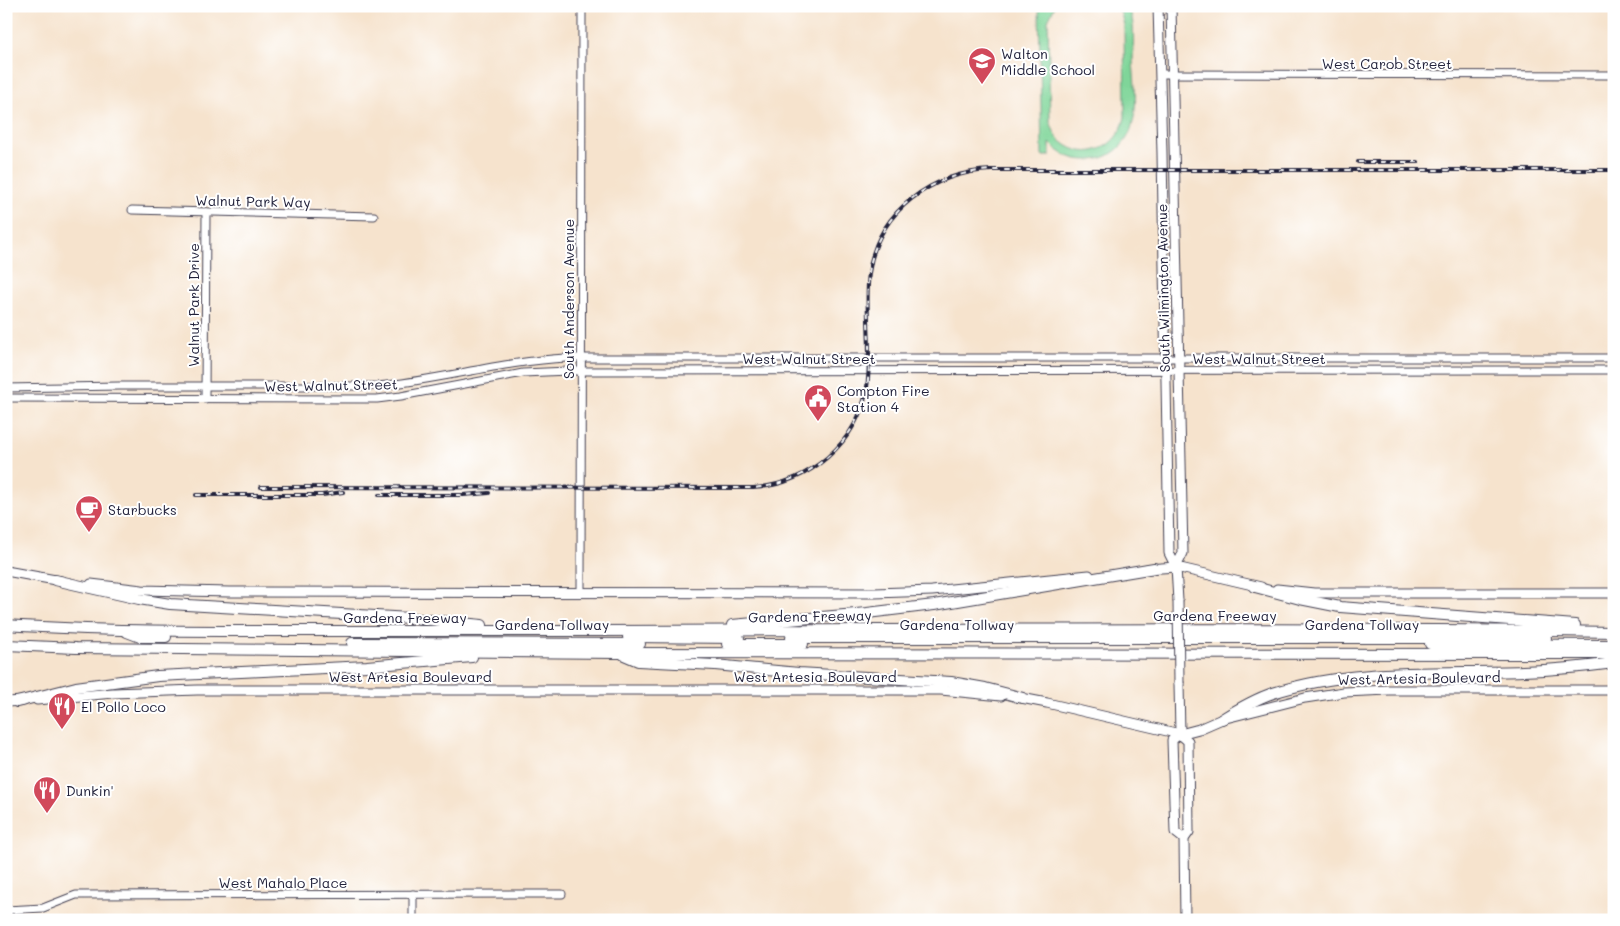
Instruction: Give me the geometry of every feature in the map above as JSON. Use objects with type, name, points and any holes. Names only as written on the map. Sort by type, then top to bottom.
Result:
[{"type":"highway","points":[[646,630],[779,621],[934,605],[1154,568]]},
{"type":"highway","points":[[54,580],[170,604],[410,618],[540,631]]},
{"type":"highway","points":[[1255,587],[1340,607],[1614,628]]},
{"type":"highway","name":"Gardena Freeway","points":[[6,625],[121,630],[775,631],[986,628],[1614,632]]},
{"type":"highway","name":"Gardena Tollway","points":[[121,630],[140,637],[1614,638]]},
{"type":"highway","name":"Gardena Tollway","points":[[252,650],[269,643],[1614,645]]},
{"type":"highway","points":[[6,645],[76,648],[619,653],[1614,654]]},
{"type":"highway","points":[[11,702],[76,687],[158,676],[367,666],[535,651]]},
{"type":"highway","points":[[619,653],[638,661],[951,682],[1023,698]]},
{"type":"highway","points":[[1222,719],[1271,694],[1302,685],[1344,677],[1394,672],[1523,671],[1614,663]]},
{"type":"main road","name":"South Wilmington Avenue","points":[[1158,6],[1170,553],[1176,567],[1178,601],[1180,734],[1188,741],[1189,832],[1184,839],[1185,920]]},
{"type":"main road","name":"South Wilmington Avenue","points":[[1170,6],[1183,553],[1176,567]]},
{"type":"main road","points":[[6,571],[54,580],[142,590],[229,592],[875,593],[926,592],[1176,567],[1255,587],[1314,593],[1614,593]]},
{"type":"main road","name":"West Artesia Boulevard","points":[[11,702],[106,693],[197,690],[941,690],[1023,698],[1180,734],[1199,729],[1222,719],[1306,698],[1344,692],[1389,690],[1614,690]]},
{"type":"main road","name":"South Wilmington Avenue","points":[[1180,734],[1172,740],[1175,832],[1184,839]]},
{"type":"street","name":"South Anderson Avenue","points":[[581,593],[582,6]]},
{"type":"street","name":"West Carob Street","points":[[1160,74],[1614,75]]},
{"type":"street","name":"Walnut Park Way","points":[[132,210],[374,216]]},
{"type":"street","name":"Walnut Park Drive","points":[[205,398],[206,212]]},
{"type":"street","points":[[1275,358],[1275,370]]},
{"type":"street","points":[[1313,358],[1313,370]]},
{"type":"street","points":[[1343,358],[1343,370]]},
{"type":"street","points":[[1381,370],[1382,358]]},
{"type":"street","points":[[1416,358],[1416,370]]},
{"type":"street","points":[[1448,358],[1448,370]]},
{"type":"street","name":"West Walnut Street","points":[[6,388],[377,386],[400,384],[536,360],[581,359],[1614,358]]},
{"type":"street","name":"West Walnut Street","points":[[6,398],[377,398],[402,396],[523,373],[581,371],[1614,370]]},
{"type":"street","points":[[413,894],[413,920]]},
{"type":"street","name":"West Mahalo Place","points":[[6,910],[43,908],[75,895],[562,894]]},
{"type":"green space","points":[[1039,6],[1055,6],[1048,20],[1050,121],[1056,135],[1062,142],[1082,151],[1101,149],[1116,137],[1122,128],[1125,117],[1124,25],[1117,6],[1128,6],[1131,12],[1134,40],[1135,99],[1131,130],[1117,150],[1103,158],[1087,160],[1071,158],[1050,143],[1050,156],[1042,156]]},
{"type":"railway","points":[[1358,162],[1418,162]]},
{"type":"railway","points":[[261,487],[753,488],[774,485],[793,478],[811,469],[828,457],[842,443],[862,407],[869,373],[867,301],[869,273],[874,251],[883,231],[911,199],[929,187],[949,178],[970,172],[992,170],[1614,170]]},
{"type":"railway","points":[[196,495],[322,495],[343,492]]},
{"type":"railway","points":[[379,495],[463,495],[489,493]]},
{"type":"place","name":"Walton Middle School","points":[[982,85]]},
{"type":"place","name":"Compton Fire Station 4","points":[[818,422]]},
{"type":"place","name":"Starbucks","points":[[89,533]]},
{"type":"place","name":"El Pollo Loco","points":[[62,730]]},
{"type":"place","name":"Dunkin'","points":[[47,814]]}]
